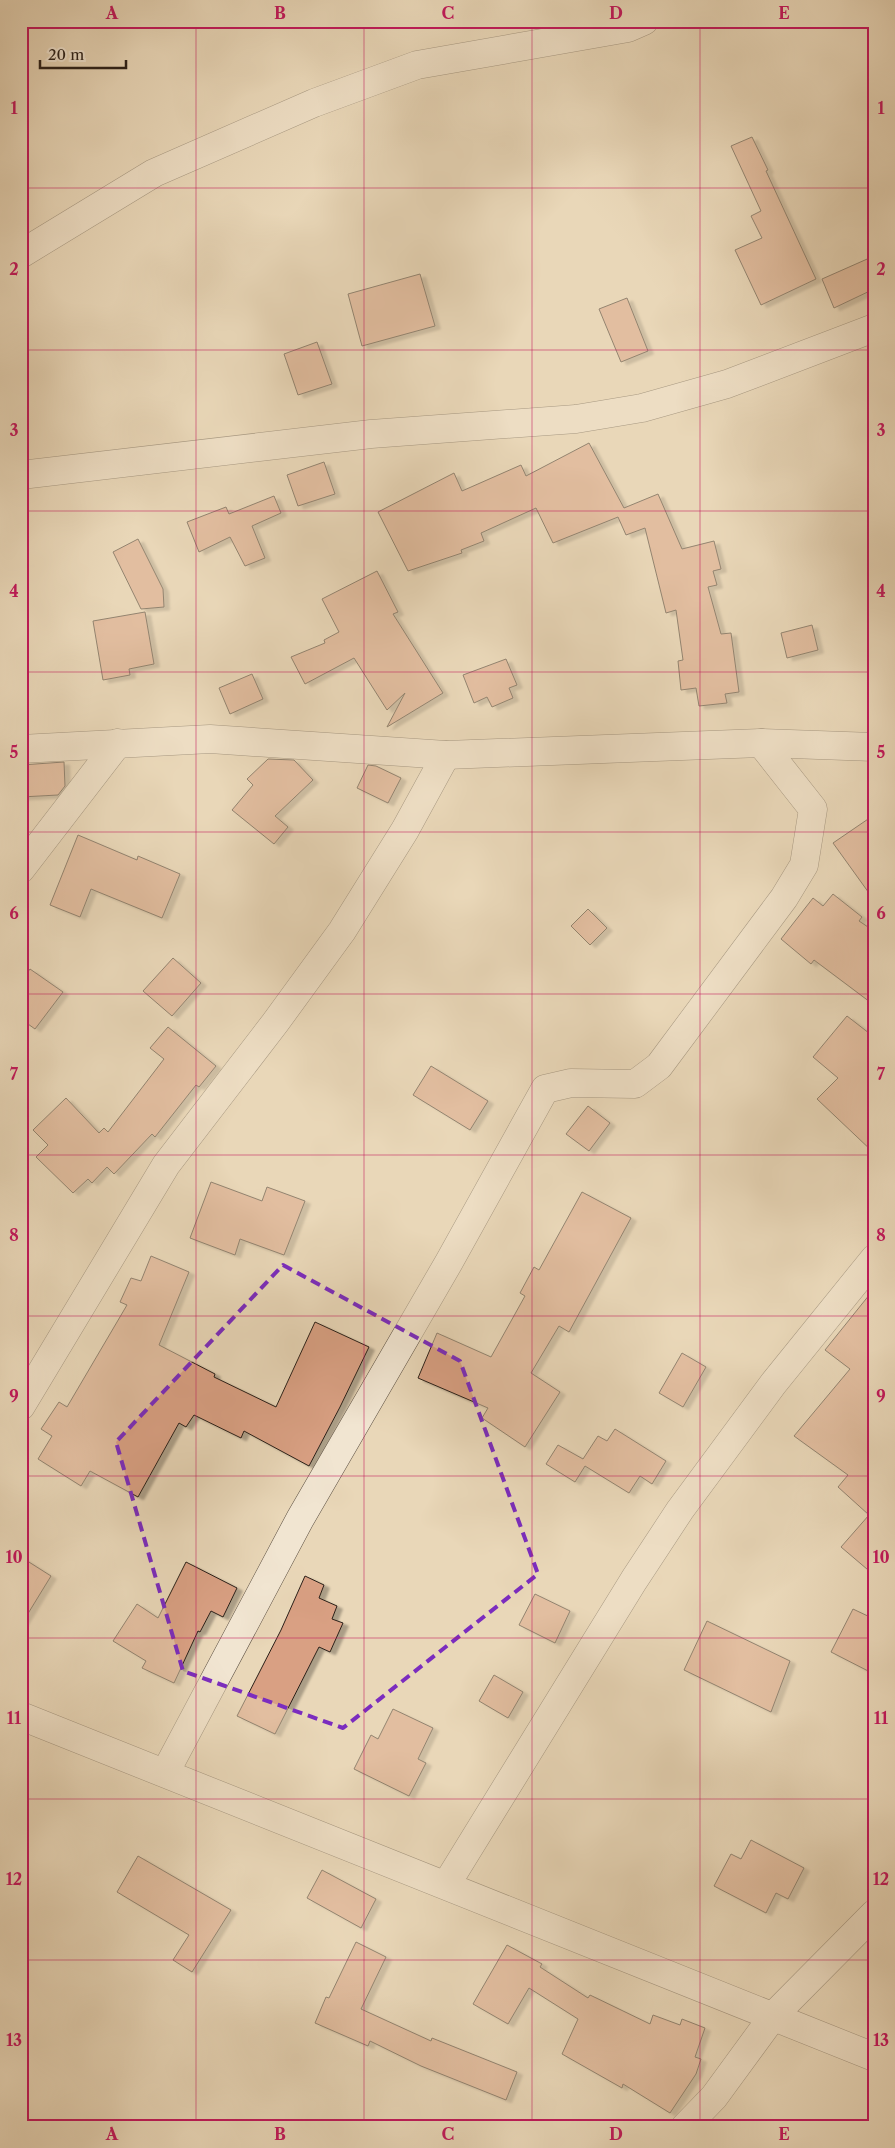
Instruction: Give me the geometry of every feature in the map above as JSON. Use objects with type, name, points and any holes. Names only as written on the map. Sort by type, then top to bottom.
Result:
[{"type":"street","points":[[21,254],[154,173],[314,103],[417,65],[628,28],[644,21]]},
{"type":"street","points":[[21,475],[370,434],[576,419],[642,408],[727,384],[874,328]]},
{"type":"street","points":[[21,749],[210,739],[446,755],[761,743],[874,747]]},
{"type":"street","points":[[21,868],[118,743]]},
{"type":"street","points":[[165,1773],[300,1519],[449,1262],[544,1089],[571,1083],[635,1084],[659,1066],[784,898],[804,865],[813,809],[761,743]]},
{"type":"street","points":[[21,1406],[166,1165],[269,1031],[342,931],[405,830],[446,755]]},
{"type":"street","points":[[446,1885],[634,1580],[680,1510],[773,1384],[874,1259]]},
{"type":"street","points":[[21,1716],[874,2056]]},
{"type":"street","points":[[685,2127],[714,2097],[774,2015],[874,1914]]},
{"type":"highlighted area","points":[[283,1265],[460,1361],[538,1574],[343,1728],[183,1671],[116,1442]]},
{"type":"building","points":[[752,137],[816,279],[761,305],[735,250],[762,238],[751,216],[761,211],[731,146]]},
{"type":"building","points":[[874,256],[874,289],[834,308],[822,279]]},
{"type":"building","points":[[420,274],[435,326],[362,346],[348,294]]},
{"type":"building","points":[[627,298],[648,351],[621,362],[599,309]]},
{"type":"building","points":[[317,342],[332,384],[298,395],[284,354]]},
{"type":"building","points":[[589,443],[624,508],[658,494],[682,549],[714,541],[721,569],[713,571],[717,585],[708,587],[721,634],[731,633],[739,692],[725,694],[727,703],[699,706],[696,688],[681,690],[678,661],[683,660],[676,610],[666,613],[645,528],[626,535],[618,517],[553,543],[536,508],[481,533],[484,541],[461,550],[462,553],[408,571],[378,512],[454,473],[462,491],[521,465],[526,476]]},
{"type":"building","points":[[324,462],[335,494],[298,506],[287,475]]},
{"type":"building","points":[[274,496],[281,513],[252,526],[265,558],[245,566],[230,537],[199,552],[187,522],[226,507],[229,514]]},
{"type":"building","points":[[138,539],[163,589],[164,607],[141,609],[113,552]]},
{"type":"building","points":[[377,571],[398,612],[393,614],[443,693],[387,727],[405,693],[387,710],[354,658],[305,684],[291,657],[325,643],[324,640],[339,632],[322,599]]},
{"type":"building","points":[[145,612],[154,664],[129,669],[130,675],[103,680],[93,621]]},
{"type":"building","points":[[812,625],[818,650],[787,658],[781,633]]},
{"type":"building","points":[[506,659],[517,685],[509,688],[513,698],[492,707],[487,697],[474,703],[463,675]]},
{"type":"building","points":[[252,674],[263,699],[230,714],[219,688]]},
{"type":"building","points":[[268,759],[294,760],[313,780],[275,816],[288,827],[274,844],[232,810],[253,785],[247,779]]},
{"type":"building","points":[[64,762],[65,786],[58,795],[21,797],[21,765]]},
{"type":"building","points":[[368,765],[376,766],[401,778],[388,803],[357,788]]},
{"type":"building","points":[[874,815],[874,900],[833,843]]},
{"type":"building","points":[[78,835],[137,860],[138,856],[180,874],[162,918],[91,889],[80,917],[50,905]]},
{"type":"building","points":[[833,894],[862,917],[859,921],[874,931],[874,1005],[814,960],[811,964],[781,939],[813,898],[823,906]]},
{"type":"building","points":[[588,909],[607,928],[590,945],[571,926]]},
{"type":"building","points":[[173,958],[201,983],[172,1016],[143,991]]},
{"type":"building","points":[[30,969],[63,992],[35,1029],[21,1019],[21,981]]},
{"type":"building","points":[[847,1016],[874,1037],[874,1153],[817,1099],[838,1078],[813,1057]]},
{"type":"building","points":[[168,1027],[216,1066],[199,1087],[196,1085],[155,1137],[152,1134],[114,1174],[107,1167],[92,1183],[88,1179],[73,1193],[36,1157],[48,1145],[33,1130],[66,1098],[99,1133],[104,1128],[108,1132],[164,1059],[150,1048]]},
{"type":"building","points":[[431,1066],[488,1101],[470,1130],[413,1095]]},
{"type":"building","points":[[588,1106],[610,1123],[589,1151],[566,1134]]},
{"type":"building","points":[[211,1182],[262,1201],[267,1187],[305,1201],[284,1255],[240,1239],[235,1255],[190,1238]]},
{"type":"building","points":[[582,1192],[631,1218],[569,1332],[559,1326],[531,1373],[560,1392],[525,1447],[482,1418],[488,1408],[418,1378],[437,1333],[491,1357],[525,1296],[520,1293],[534,1267],[539,1270]]},
{"type":"building","points":[[151,1256],[189,1272],[159,1345],[215,1374],[214,1377],[276,1407],[315,1322],[369,1347],[309,1466],[244,1431],[241,1438],[194,1415],[186,1427],[179,1423],[138,1497],[90,1471],[81,1486],[38,1459],[52,1436],[41,1429],[59,1402],[67,1407],[127,1305],[120,1302],[131,1278],[141,1281]]},
{"type":"building","points":[[874,1289],[874,1575],[841,1547],[869,1515],[838,1487],[848,1475],[794,1436],[850,1369],[825,1350]]},
{"type":"building","points":[[682,1353],[706,1367],[683,1407],[659,1393]]},
{"type":"building","points":[[615,1429],[666,1461],[652,1484],[640,1476],[629,1493],[585,1466],[575,1482],[546,1464],[558,1445],[583,1459],[598,1436],[607,1441]]},
{"type":"building","points":[[21,1557],[51,1576],[21,1625]]},
{"type":"building","points":[[186,1562],[237,1588],[223,1617],[211,1611],[200,1632],[198,1631],[174,1683],[142,1668],[146,1661],[113,1641],[137,1604],[158,1618]]},
{"type":"building","points":[[305,1576],[324,1585],[319,1598],[337,1606],[332,1619],[343,1623],[330,1652],[319,1647],[275,1734],[237,1716],[281,1630]]},
{"type":"building","points":[[535,1594],[570,1611],[555,1643],[519,1625]]},
{"type":"building","points":[[853,1609],[874,1619],[874,1674],[831,1652]]},
{"type":"building","points":[[707,1621],[790,1661],[771,1712],[684,1670]]},
{"type":"building","points":[[494,1675],[523,1692],[508,1718],[479,1701]]},
{"type":"building","points":[[393,1709],[433,1728],[418,1759],[426,1763],[409,1796],[354,1769],[371,1735],[378,1739]]},
{"type":"building","points":[[751,1840],[804,1868],[788,1899],[776,1893],[766,1913],[714,1886],[731,1854],[741,1859]]},
{"type":"building","points":[[138,1856],[231,1910],[192,1972],[173,1960],[189,1935],[117,1892]]},
{"type":"building","points":[[322,1870],[376,1899],[361,1928],[307,1898]]},
{"type":"building","points":[[356,1942],[386,1957],[361,2009],[431,2041],[432,2038],[517,2072],[506,2100],[421,2066],[370,2041],[368,2046],[315,2023],[326,1997],[329,1998]]},
{"type":"building","points":[[507,1945],[542,1964],[540,1967],[588,1998],[590,1995],[650,2024],[653,2015],[680,2025],[682,2019],[705,2028],[695,2057],[701,2059],[696,2074],[670,2113],[623,2084],[622,2088],[562,2054],[578,2019],[529,1988],[508,2024],[473,2004]]}]
